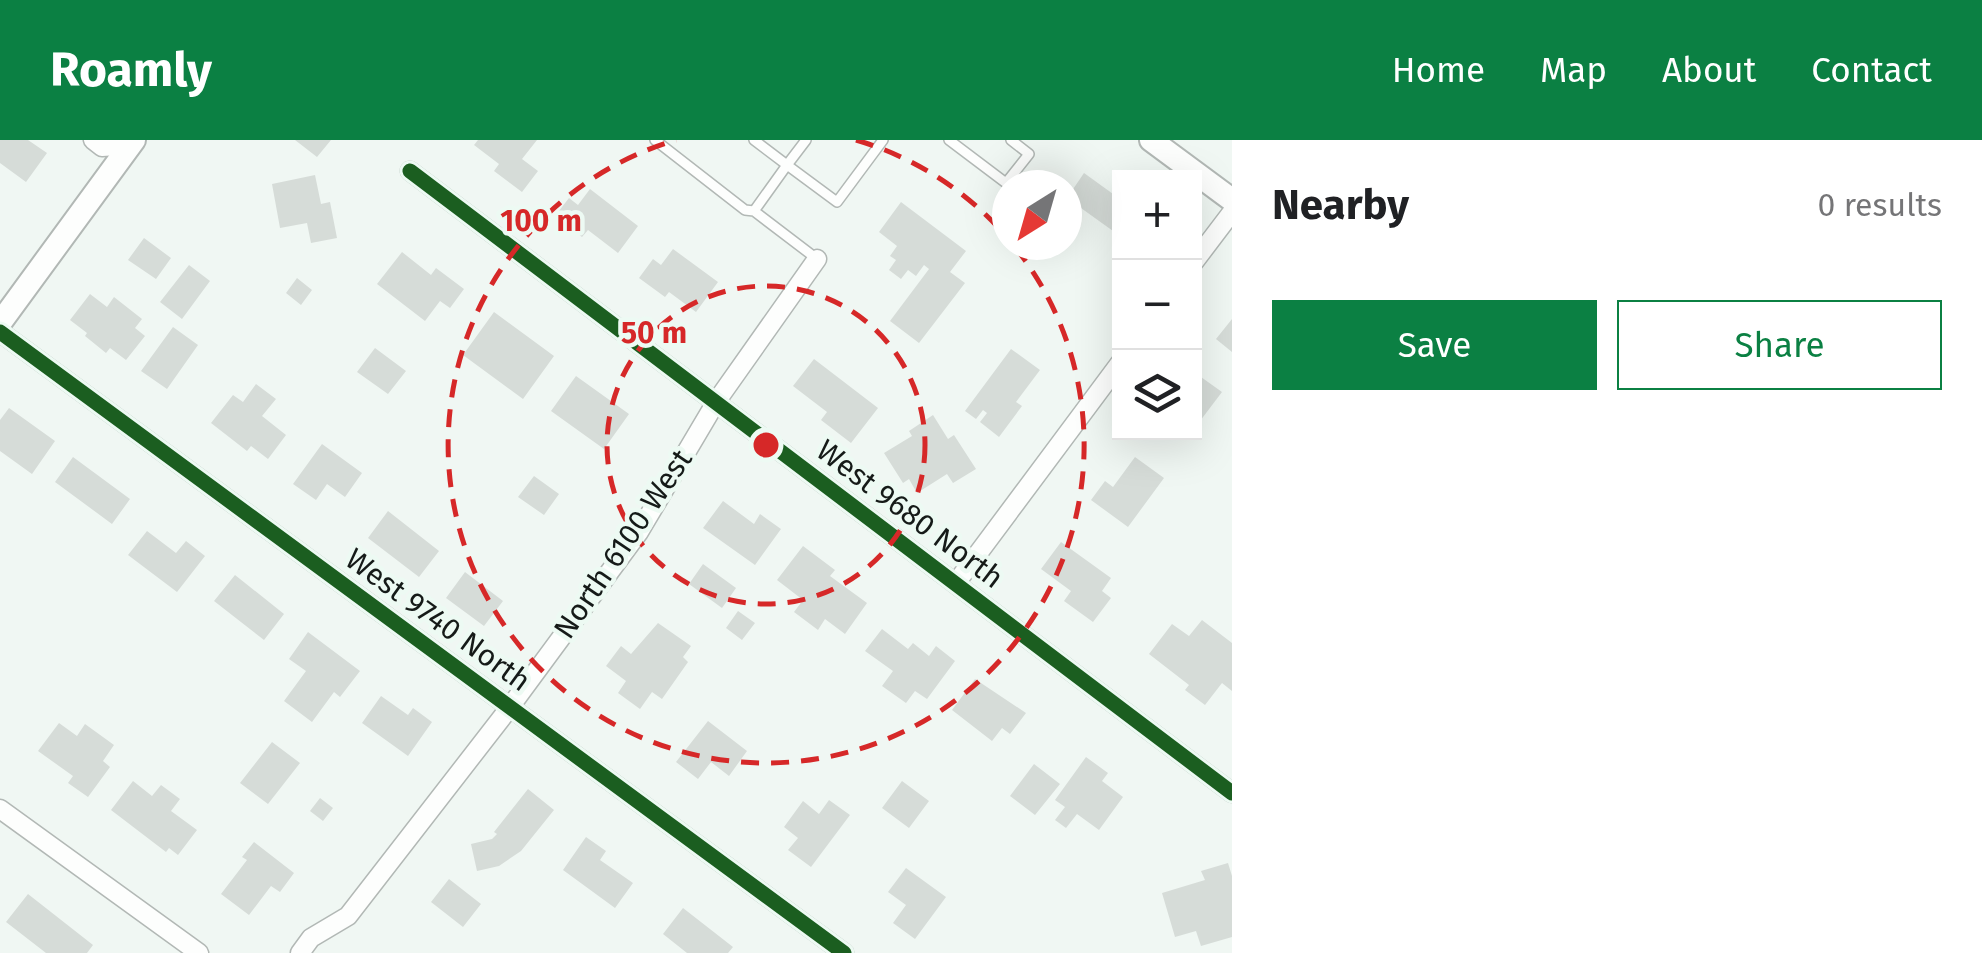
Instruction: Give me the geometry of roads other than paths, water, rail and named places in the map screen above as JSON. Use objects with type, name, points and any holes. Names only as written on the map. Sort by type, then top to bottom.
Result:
[{"type":"street","points":[[93,140],[102,147],[131,142]]},
{"type":"street","points":[[1150,140],[1232,200]]},
{"type":"street","points":[[0,324],[131,142]]},
{"type":"street","name":"West 9680 North","points":[[410,170],[1232,792]]},
{"type":"street","points":[[1196,260],[1232,212]]},
{"type":"street","name":"North 6100 West","points":[[300,953],[311,938],[348,916],[510,707],[639,532],[716,402],[817,260]]},
{"type":"street","name":"West 9740 North","points":[[0,332],[844,953]]},
{"type":"street","points":[[956,583],[1112,374]]},
{"type":"street","points":[[0,808],[174,946],[199,953]]},
{"type":"lane","points":[[655,140],[817,260]]},
{"type":"lane","points":[[754,140],[837,202],[883,140]]},
{"type":"lane","points":[[754,211],[806,140]]},
{"type":"lane","points":[[949,140],[1006,183],[1029,154],[1011,140]]}]
